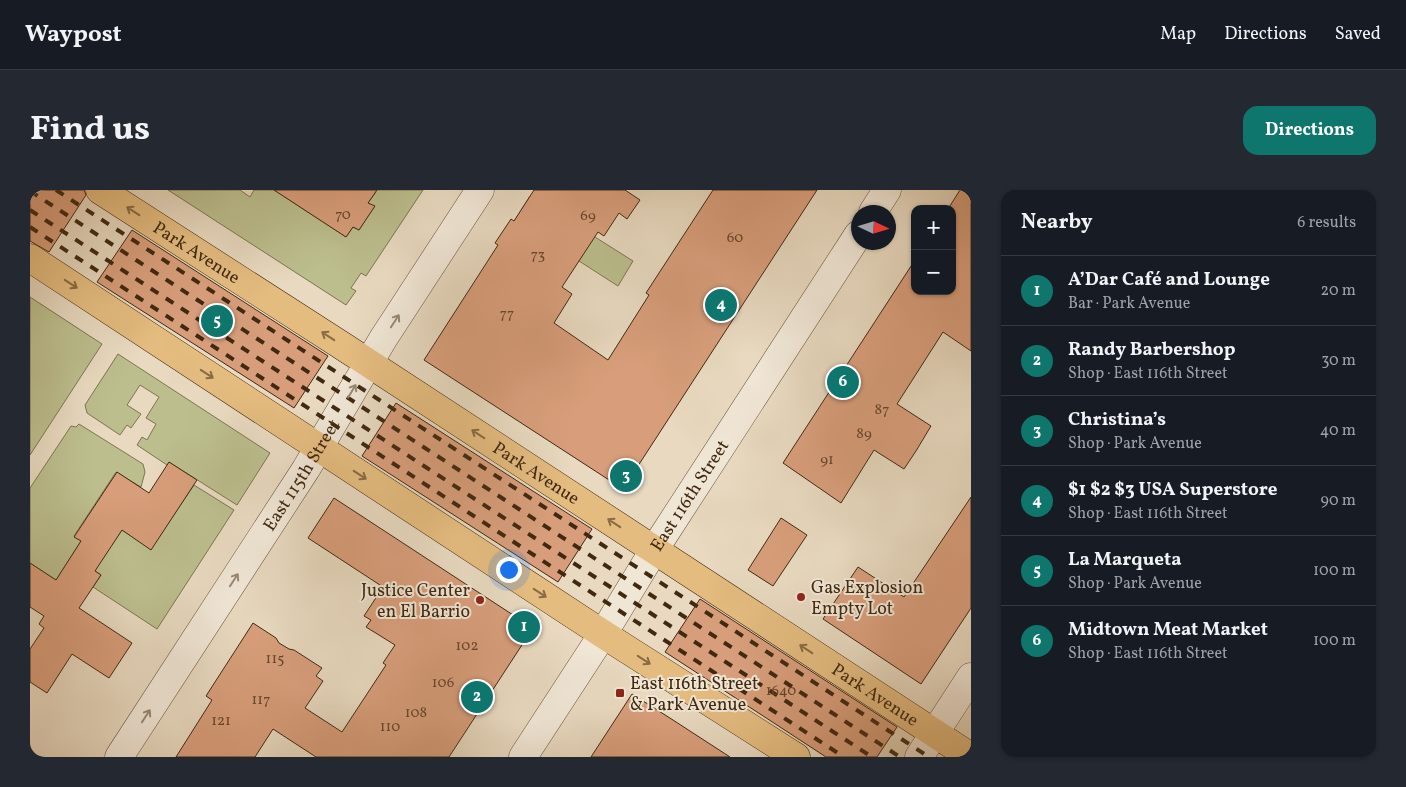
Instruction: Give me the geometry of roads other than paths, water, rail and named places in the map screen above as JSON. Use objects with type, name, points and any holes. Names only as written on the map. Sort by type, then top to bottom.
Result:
[{"type":"main road","name":"Park Avenue","points":[[100,190],[369,363],[971,757]]},
{"type":"main road","points":[[30,258],[603,634],[796,757]]},
{"type":"street","name":"East 115th Street","points":[[119,757],[319,448],[369,363],[480,190]]},
{"type":"street","points":[[877,205],[887,190]]},
{"type":"street","name":"East 116th Street","points":[[523,757],[603,634],[654,550],[851,246]]},
{"type":"street","points":[[919,757],[971,677]]},
{"type":"railway","points":[[56,190],[929,757]]},
{"type":"railway","points":[[30,191],[900,757]]},
{"type":"railway","points":[[30,210],[872,757]]},
{"type":"railway","points":[[30,227],[844,757]]},
{"type":"place","name":"$1 $2 $3 USA Superstore","points":[[721,305]]},
{"type":"place","name":"La Marqueta","points":[[217,321]]},
{"type":"place","name":"Midtown Meat Market","points":[[843,382]]},
{"type":"place","name":"Christina’s","points":[[626,476]]},
{"type":"place","name":"Gas Explosion Empty Lot","points":[[801,597]]},
{"type":"place","name":"Justice Center en El Barrio","points":[[480,600]]},
{"type":"place","name":"A’Dar Café and Lounge","points":[[524,627]]},
{"type":"place","name":"East 116th Street & Park Avenue","points":[[620,693]]},
{"type":"place","name":"Randy Barbershop","points":[[477,697]]}]
